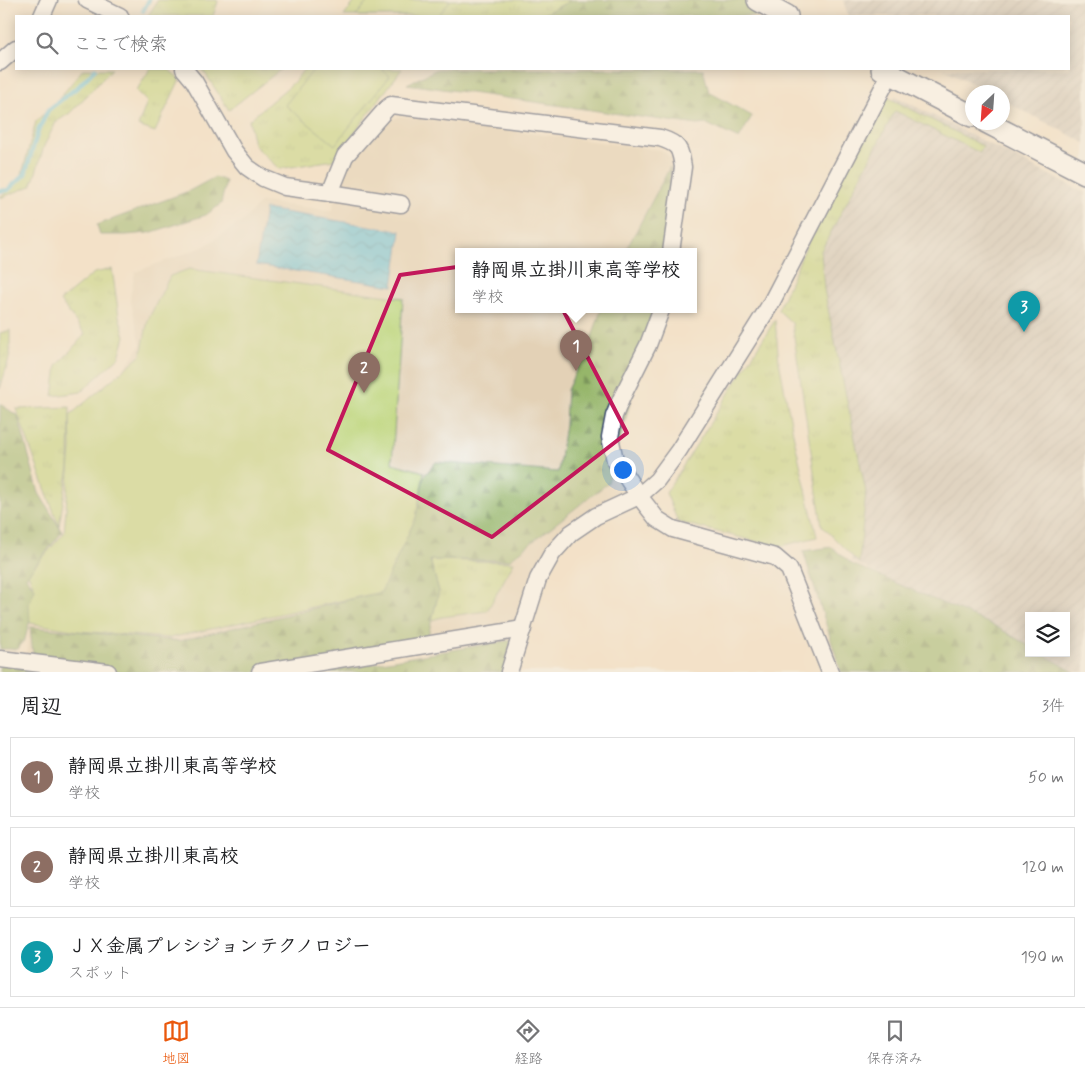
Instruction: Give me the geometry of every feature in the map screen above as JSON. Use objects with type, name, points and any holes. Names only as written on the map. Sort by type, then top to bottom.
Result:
[{"type":"street","points":[[42,15],[49,0]]},
{"type":"street","points":[[87,0],[118,15]]},
{"type":"street","points":[[758,0],[785,15]]},
{"type":"street","points":[[0,62],[15,49]]},
{"type":"street","points":[[185,70],[194,81],[234,151],[247,167],[263,178],[285,187],[401,204]]},
{"type":"street","points":[[509,672],[538,579],[552,554],[571,533],[596,516],[639,496],[657,480],[679,450],[770,306],[886,71],[965,112]]},
{"type":"street","points":[[330,193],[345,156],[391,105],[660,138],[673,142],[680,152],[683,166],[672,248]]},
{"type":"street","points":[[1002,130],[1085,173]]},
{"type":"street","points":[[659,313],[648,345],[614,416],[610,436],[615,460],[657,519],[673,529],[775,558],[789,569],[830,672]]},
{"type":"street","points":[[260,672],[524,628]]},
{"type":"street","points":[[0,659],[108,672]]},
{"type":"highlighted area","points":[[535,256],[627,433],[492,537],[328,450],[400,275]]},
{"type":"shaded area","points":[[843,0],[1085,0],[1085,143],[1010,104],[1010,85],[975,85],[946,70],[1070,70],[1070,15],[848,15]]},
{"type":"shaded area","points":[[895,96],[1085,193],[1085,672],[1070,672],[1041,657],[1070,657],[1070,612],[1025,612],[1025,649],[852,561],[812,259]]},
{"type":"shaded area","points":[[400,116],[661,150],[683,167],[672,248],[455,248],[455,313],[658,313],[613,447],[634,499],[548,551],[523,629],[492,634],[26,662],[35,589],[28,574],[64,533],[71,448],[70,415],[122,371],[141,345],[130,298],[135,272],[203,247],[243,221],[261,202],[333,211],[335,180],[365,133]]},
{"type":"green space","points":[[158,0],[217,0],[218,2],[213,15],[149,15]]},
{"type":"green space","points":[[356,0],[572,0],[542,15],[345,15]]},
{"type":"green space","points":[[369,0],[450,1],[439,15],[357,15]]},
{"type":"green space","points":[[572,0],[768,0],[763,15],[542,15]]},
{"type":"green space","points":[[82,70],[111,70],[70,113],[56,122],[44,146],[31,186],[0,198],[21,178],[36,121],[54,105]]},
{"type":"green space","points":[[149,70],[169,70],[180,79],[155,132],[138,126],[147,102],[136,91]]},
{"type":"green space","points":[[201,70],[280,70],[229,110]]},
{"type":"green space","points":[[303,70],[401,70],[334,160],[279,169],[254,145],[249,120],[294,82]]},
{"type":"green space","points":[[313,70],[382,70],[390,76],[335,145],[285,105]]},
{"type":"green space","points":[[435,70],[703,70],[709,92],[752,116],[739,139],[707,124],[697,125],[407,84]]},
{"type":"green space","points":[[885,96],[983,146],[980,153],[895,111],[821,251],[824,289],[866,492],[859,563],[822,526],[792,323],[778,310],[818,219]]},
{"type":"green space","points":[[670,167],[670,248],[627,248]]},
{"type":"green space","points":[[215,177],[226,181],[221,204],[206,215],[149,233],[100,235],[97,225],[189,191]]},
{"type":"green space","points":[[112,269],[119,316],[125,336],[119,357],[81,392],[53,396],[57,366],[85,334],[60,301],[94,273]]},
{"type":"green space","points":[[189,269],[403,298],[392,463],[424,472],[416,517],[381,592],[169,638],[79,631],[30,623],[29,604],[35,589],[28,574],[64,533],[71,448],[70,415],[141,355],[148,320],[170,276]]},
{"type":"green space","points":[[600,313],[655,313],[608,483],[509,560],[430,560],[439,591],[427,640],[260,672],[0,672],[0,658],[34,663],[30,627],[179,641],[381,592],[416,517],[424,476],[436,462],[558,472],[565,424],[567,390],[592,337]]},
{"type":"green space","points":[[775,320],[779,361],[794,438],[817,537],[778,547],[678,522],[666,493]]},
{"type":"green space","points":[[10,330],[10,355],[0,389],[0,333]]},
{"type":"green space","points":[[0,404],[18,416],[39,493],[62,532],[26,577],[35,589],[25,639],[18,649],[0,649]]},
{"type":"green space","points":[[70,407],[69,467],[59,526],[16,409]]},
{"type":"green space","points":[[832,547],[852,564],[995,626],[1025,644],[1025,657],[1048,657],[1074,672],[841,672],[803,551]]},
{"type":"green space","points":[[430,560],[514,562],[487,611],[432,620],[439,591]]},
{"type":"green space","points":[[511,640],[504,672],[323,672]]},
{"type":"water","points":[[265,209],[401,231],[393,286],[256,265]]},
{"type":"waterway","points":[[143,11],[149,0]]},
{"type":"waterway","points":[[0,191],[8,190],[25,174],[38,131],[48,110],[79,86],[94,70]]},
{"type":"place","name":"ＪＸ金属プレシジョンテクノロジー","points":[[1024,332]]},
{"type":"place","name":"静岡県立掛川東高等学校","points":[[576,371]]},
{"type":"place","name":"静岡県立掛川東高校","points":[[364,393]]}]
